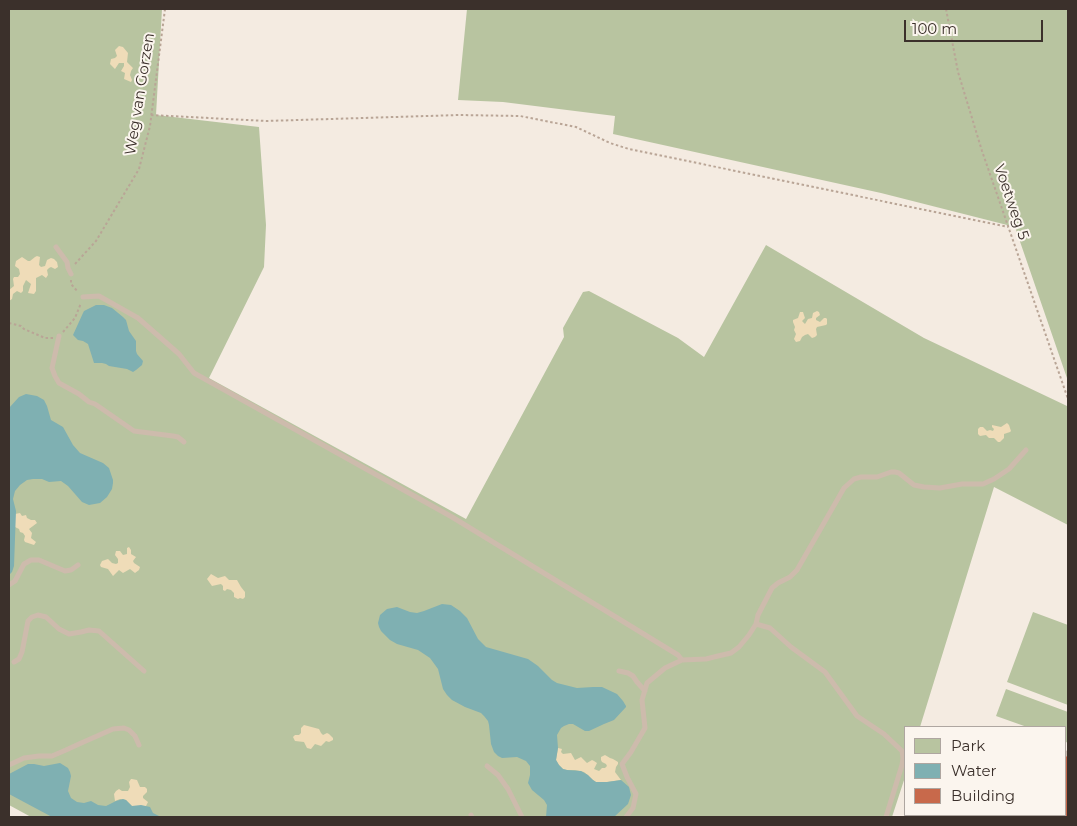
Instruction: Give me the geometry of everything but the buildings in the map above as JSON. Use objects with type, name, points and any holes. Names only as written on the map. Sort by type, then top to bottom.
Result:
[{"type":"lane","points":[[56,247],[62,253],[71,274]]},
{"type":"lane","points":[[83,297],[99,296],[138,318],[179,354],[194,373],[452,517],[678,655],[682,660]]},
{"type":"lane","points":[[59,336],[52,368],[59,383],[95,404],[134,431],[178,437],[184,442]]},
{"type":"lane","points":[[626,817],[633,808],[636,794],[626,777],[622,764],[632,752],[645,728],[642,700],[647,683],[665,668],[682,660],[731,653],[739,647],[750,635],[772,588],[778,582],[790,577],[797,570],[844,488],[851,481],[857,478],[877,477],[895,472],[914,485],[924,487],[947,488],[959,484],[983,484],[1009,470],[1026,450]]},
{"type":"lane","points":[[9,585],[15,581],[24,564],[31,560],[39,560],[65,571],[78,564]]},
{"type":"lane","points":[[14,662],[19,659],[22,652],[28,621],[32,616],[38,615],[46,617],[59,629],[70,634],[89,630],[99,631],[144,671]]},
{"type":"lane","points":[[756,624],[770,628],[791,647],[821,668],[829,676],[850,709],[900,748],[903,754],[902,765],[886,817]]},
{"type":"lane","points":[[619,671],[628,672],[645,691]]},
{"type":"lane","points":[[9,764],[24,758],[52,756],[114,729],[124,728],[129,730],[135,736],[139,745]]},
{"type":"lane","points":[[487,766],[498,775],[508,789],[522,817]]},
{"type":"path","name":"Weg van Gorzen","points":[[71,274],[73,266],[96,241],[139,169],[150,126],[165,9]]},
{"type":"path","name":"Voetweg 5","points":[[946,9],[958,72],[982,151],[1068,399]]},
{"type":"path","points":[[151,115],[266,121],[458,115],[520,116],[576,127],[629,149],[1008,226]]},
{"type":"path","points":[[9,323],[45,338],[59,336],[75,318],[83,297],[71,284],[71,274]]},
{"type":"green space","points":[[9,9],[162,9],[156,115],[259,127],[266,225],[264,267],[209,378],[466,519],[564,337],[563,328],[583,292],[589,291],[678,338],[704,357],[766,245],[924,338],[1067,406],[1068,525],[994,487],[920,726],[904,726],[904,780],[892,817],[31,817],[9,805]]},
{"type":"green space","points":[[467,9],[1068,9],[1068,381],[1015,227],[881,193],[613,134],[615,116],[503,102],[458,100]]},
{"type":"green space","points":[[1033,612],[1068,625],[1068,705],[1007,682]]},
{"type":"green space","points":[[1006,689],[1068,712],[1068,743],[1067,726],[1024,726],[996,716]]},
{"type":"sand","points":[[119,46],[123,47],[128,53],[127,62],[133,68],[130,75],[131,82],[124,79],[125,73],[121,71],[124,63],[119,63],[115,69],[110,64],[111,59],[117,56],[115,50]]},
{"type":"sand","points":[[37,256],[40,257],[39,265],[41,267],[45,266],[47,260],[51,258],[57,262],[58,267],[55,269],[49,268],[46,278],[42,275],[36,278],[36,291],[34,294],[28,293],[31,284],[26,280],[23,291],[21,293],[17,291],[9,301],[9,290],[14,286],[13,279],[20,274],[19,269],[15,266],[16,261],[22,257],[30,261]]},
{"type":"sand","points":[[817,311],[820,315],[816,320],[820,322],[826,318],[827,324],[817,327],[817,335],[815,337],[812,338],[808,334],[796,342],[794,339],[796,334],[793,320],[798,318],[800,312],[803,312],[805,318],[802,321],[805,324],[808,319],[812,318],[813,313]]},
{"type":"sand","points":[[1007,423],[1011,431],[1004,434],[1004,438],[1000,442],[986,435],[980,436],[978,434],[980,427],[987,431],[993,431],[992,425],[1001,427]]},
{"type":"sand","points":[[20,513],[22,516],[26,515],[27,518],[35,520],[37,523],[29,529],[32,533],[31,538],[36,542],[34,545],[25,542],[23,533],[15,527],[15,514]]},
{"type":"sand","points":[[129,547],[131,554],[136,557],[133,561],[134,563],[140,567],[135,573],[130,569],[123,573],[119,570],[113,576],[108,569],[101,567],[102,561],[108,559],[112,563],[118,563],[115,555],[116,551],[120,551],[123,555],[127,554],[127,548]]},
{"type":"sand","points":[[211,574],[218,578],[225,576],[229,580],[237,580],[245,592],[245,597],[238,599],[234,597],[234,593],[231,590],[223,590],[221,584],[212,586],[207,579]]},
{"type":"sand","points":[[304,725],[319,729],[323,735],[329,734],[333,740],[326,741],[321,746],[315,744],[311,749],[307,748],[304,742],[295,741],[293,737],[301,733],[301,728]]},
{"type":"sand","points":[[558,748],[562,749],[561,752],[563,754],[571,753],[575,760],[581,757],[587,763],[592,760],[594,761],[597,763],[594,769],[599,771],[607,766],[602,762],[601,757],[605,755],[613,759],[618,762],[615,772],[621,780],[596,782],[584,772],[563,769],[556,760]]},
{"type":"sand","points":[[131,779],[137,780],[140,787],[147,789],[143,796],[148,802],[146,806],[132,806],[126,800],[120,799],[115,801],[114,794],[116,791],[119,789],[128,791]]},
{"type":"water","points":[[96,305],[112,308],[126,320],[129,331],[136,341],[137,354],[143,361],[142,365],[133,372],[102,363],[94,363],[88,344],[78,340],[73,335],[84,311]]},
{"type":"water","points":[[26,394],[37,396],[44,400],[51,420],[63,427],[80,453],[103,463],[109,468],[113,483],[107,497],[100,503],[89,505],[82,502],[61,481],[49,482],[42,479],[33,479],[27,480],[20,485],[15,491],[13,499],[16,511],[14,566],[9,575],[9,408],[19,397]]},
{"type":"water","points":[[442,604],[451,605],[460,611],[467,618],[478,639],[486,647],[528,659],[557,683],[577,688],[602,687],[617,694],[623,701],[626,707],[614,720],[589,731],[569,724],[561,728],[557,735],[558,748],[556,760],[563,769],[581,771],[596,782],[621,780],[629,787],[631,795],[628,804],[614,817],[546,817],[547,805],[532,790],[528,783],[530,766],[526,761],[517,757],[502,758],[498,756],[491,744],[488,721],[484,716],[452,700],[447,695],[443,689],[438,669],[430,658],[418,650],[390,640],[379,627],[380,615],[387,609],[397,607],[417,613]]},
{"type":"water","points":[[60,763],[68,768],[70,772],[68,791],[71,798],[77,802],[91,801],[98,805],[106,806],[123,799],[132,806],[150,807],[153,813],[161,817],[52,817],[9,794],[9,774],[28,764],[44,766]]}]
